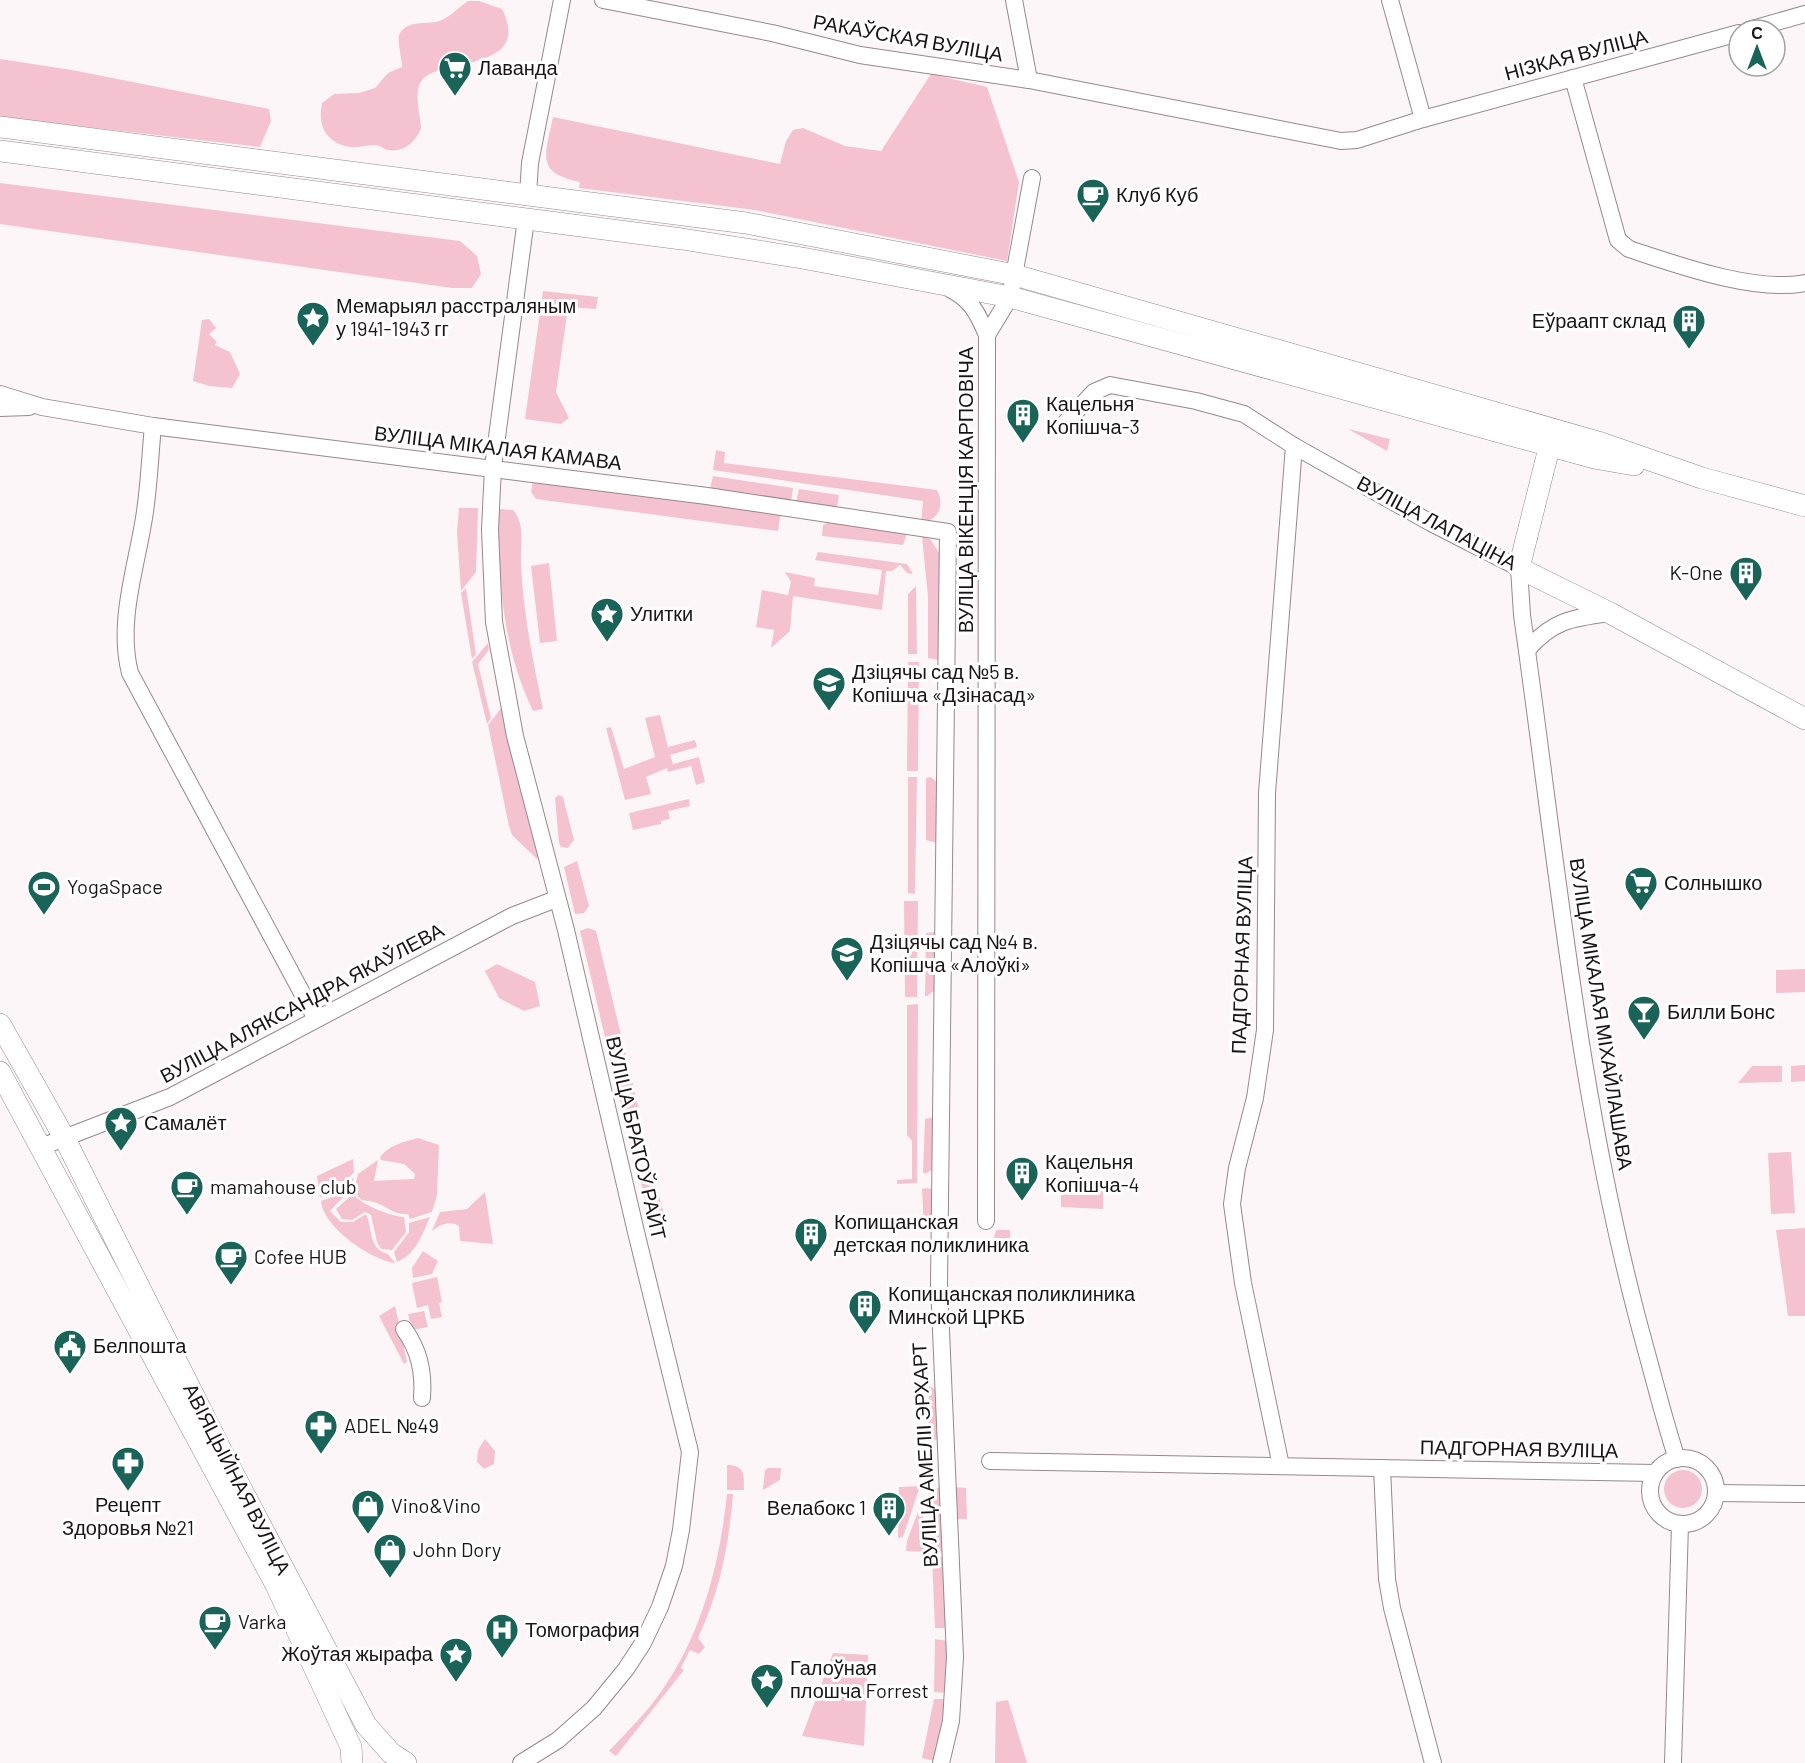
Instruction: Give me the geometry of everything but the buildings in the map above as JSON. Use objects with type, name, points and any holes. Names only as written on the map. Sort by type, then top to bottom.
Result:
[{"type":"main road","points":[[0,127],[746,223],[1015,275],[1552,438]]},
{"type":"main road","points":[[0,151],[780,254],[1010,297],[1552,438],[1598,442],[1702,477],[1805,506]]},
{"type":"main road","points":[[526,219],[528,195]]},
{"type":"main road","points":[[940,284],[944,261]]},
{"type":"main road","points":[[1519,568],[1552,438]]},
{"type":"main road","name":"ВУЛІЦА ЛАПАЦІНА","points":[[1519,568],[1610,613],[1805,719]]},
{"type":"main road","name":"АВІЯЦЫЙНАЯ ВУЛІЦА","points":[[0,1023],[65,1139],[223,1454],[366,1725],[391,1753],[405,1763]]},
{"type":"main road","name":"АВІЯЦЫЙНАЯ ВУЛІЦА","points":[[0,1072],[276,1584],[348,1742],[352,1763]]},
{"type":"street","points":[[528,195],[530,163],[562,0]]},
{"type":"street","name":"РАКАЎСКАЯ ВУЛІЦА","points":[[603,0],[772,33],[860,55],[1029,80],[1341,141],[1357,140],[1423,119]]},
{"type":"street","name":"РАКАЎСКАЯ ВУЛІЦА","points":[[1014,0],[1029,80]]},
{"type":"street","points":[[1390,0],[1423,119]]},
{"type":"street","points":[[1787,19],[1805,14]]},
{"type":"street","name":"НІЗКАЯ ВУЛІЦА","points":[[1423,119],[1727,36]]},
{"type":"street","points":[[1573,78],[1618,240],[1629,249],[1759,286],[1789,286],[1805,283]]},
{"type":"street","points":[[987,335],[1010,297],[1032,178]]},
{"type":"street","name":"ВУЛІЦА БРАТОЎ РАЙТ","points":[[521,1763],[558,1740],[594,1708],[626,1669],[643,1643],[660,1607],[674,1566],[681,1530],[690,1452],[636,1233],[566,930],[515,736],[494,622],[490,530],[493,468],[526,219]]},
{"type":"street","points":[[940,284],[965,297],[975,309],[987,335]]},
{"type":"street","name":"ВУЛІЦА ВІКЕНЦІЯ КАРПОВІЧА","points":[[986,1221],[987,335]]},
{"type":"street","name":"ВУЛІЦА ЛАПАЦІНА","points":[[1066,422],[1095,392],[1110,385],[1196,401],[1244,414],[1294,446],[1431,523],[1519,568]]},
{"type":"street","name":"ВУЛІЦА МІКАЛАЯ КАМАВА","points":[[0,394],[42,406],[153,426],[493,468],[948,532]]},
{"type":"street","name":"ВУЛІЦА МІКАЛАЯ КАМАВА","points":[[0,408],[42,406]]},
{"type":"street","points":[[153,426],[144,516],[126,615],[124,651],[130,674],[316,1019]]},
{"type":"street","name":"ПАДГОРНАЯ ВУЛІЦА","points":[[1294,446],[1267,793],[1265,1030],[1255,1098],[1237,1168],[1232,1204],[1243,1283],[1281,1466],[1655,1473]]},
{"type":"street","name":"ВУЛІЦА АМЕЛІІ ЭРХАРТ","points":[[941,1763],[951,1720],[955,1657],[939,1284],[948,532]]},
{"type":"street","name":"ВУЛІЦА МІКАЛАЯ МІХАЙЛАШАВА","points":[[1519,568],[1527,650],[1571,979],[1599,1158],[1634,1306],[1677,1459]]},
{"type":"street","points":[[1527,650],[1548,628],[1566,620],[1610,613]]},
{"type":"street","name":"ВУЛІЦА АЛЯКСАНДРА ЯКАЎЛЕВА","points":[[41,1147],[65,1139],[102,1121],[170,1097],[512,916],[556,899]]},
{"type":"street","points":[[404,1329],[419,1358],[423,1380],[422,1398]]},
{"type":"street","points":[[1677,1459],[1692,1460],[1705,1466],[1713,1478],[1716,1492],[1713,1505],[1705,1516],[1694,1522],[1680,1524],[1667,1520],[1654,1506],[1650,1486],[1655,1473],[1669,1461],[1677,1459]]},
{"type":"street","points":[[990,1461],[1281,1466]]},
{"type":"street","points":[[1382,1468],[1385,1547],[1392,1608],[1433,1763]]},
{"type":"street","points":[[1716,1492],[1805,1494]]},
{"type":"street","points":[[1673,1763],[1680,1524]]},
{"type":"shaded area","points":[[468,1],[479,1],[502,9],[508,29],[506,43],[496,53],[433,73],[423,79],[418,90],[421,129],[412,142],[404,148],[394,150],[375,145],[351,147],[330,138],[322,126],[322,103],[334,94],[359,93],[375,88],[388,73],[402,67],[399,35],[407,26],[442,20]]},
{"type":"shaded area","points":[[0,59],[72,70],[269,109],[271,121],[260,147],[0,117]]},
{"type":"shaded area","points":[[931,74],[987,87],[1019,182],[1007,261],[755,210],[579,188],[580,182],[555,173],[549,167],[547,160],[546,151],[553,117],[780,164],[786,141],[793,130],[803,128],[845,146],[881,151]]},
{"type":"shaded area","points":[[0,183],[460,241],[477,256],[481,274],[472,288],[452,288],[0,224]]},
{"type":"shaded area","points":[[543,291],[598,297],[596,309],[568,307],[556,392],[569,418],[561,424],[525,419]]},
{"type":"shaded area","points":[[209,319],[216,328],[209,334],[217,342],[215,345],[230,352],[240,374],[232,388],[209,386],[193,381],[202,320]]},
{"type":"shaded area","points":[[1348,429],[1390,439],[1387,451]]},
{"type":"shaded area","points":[[716,450],[725,452],[724,463],[937,490],[940,501],[939,511],[932,519],[921,523],[923,501],[713,470]]},
{"type":"shaded area","points":[[713,476],[793,488],[791,501],[710,489]]},
{"type":"shaded area","points":[[533,481],[781,511],[778,531],[536,499],[531,492]]},
{"type":"shaded area","points":[[799,489],[839,495],[837,508],[796,502]]},
{"type":"shaded area","points":[[459,508],[478,508],[476,572],[461,591],[457,532]]},
{"type":"shaded area","points":[[499,509],[513,510],[520,522],[524,600],[543,709],[533,711],[514,662],[508,637],[501,587]]},
{"type":"shaded area","points":[[831,521],[908,531],[903,545],[822,536],[823,525]]},
{"type":"shaded area","points":[[922,536],[930,539],[940,554],[939,660],[928,658],[928,597]]},
{"type":"shaded area","points":[[818,552],[907,564],[913,574],[907,573],[900,565],[892,571],[886,571],[882,610],[793,596],[790,631],[771,648],[774,630],[756,627],[762,590],[788,595],[791,582],[785,572],[815,578],[814,586],[878,595],[882,570],[815,560]]},
{"type":"shaded area","points":[[549,563],[557,641],[540,643],[531,566]]},
{"type":"shaded area","points":[[916,586],[917,654],[908,654],[908,594]]},
{"type":"shaded area","points":[[466,588],[476,654],[472,659],[461,593]]},
{"type":"shaded area","points":[[488,643],[489,650],[478,664],[491,718],[487,724],[472,662]]},
{"type":"shaded area","points":[[908,662],[919,662],[918,771],[907,771]]},
{"type":"shaded area","points":[[502,707],[541,854],[537,859],[512,835],[509,826],[488,725]]},
{"type":"shaded area","points":[[660,715],[668,747],[695,740],[697,747],[670,755],[673,764],[699,757],[705,782],[696,785],[691,766],[668,772],[667,768],[646,777],[651,794],[625,800],[606,728],[611,727],[624,769],[655,757],[645,718]]},
{"type":"shaded area","points":[[908,777],[917,777],[915,894],[908,893]]},
{"type":"shaded area","points":[[931,777],[938,783],[937,843],[926,840],[926,778]]},
{"type":"shaded area","points":[[559,795],[563,797],[574,840],[568,848],[561,847],[559,843],[555,798]]},
{"type":"shaded area","points":[[689,799],[690,806],[668,811],[670,819],[661,821],[661,824],[633,830],[629,813]]},
{"type":"shaded area","points":[[577,861],[589,906],[584,913],[575,914],[564,867]]},
{"type":"shaded area","points":[[904,901],[918,901],[917,997],[905,997]]},
{"type":"shaded area","points":[[588,928],[596,931],[640,1114],[631,1132],[621,1105],[580,931]]},
{"type":"shaded area","points":[[936,932],[935,990],[925,996],[926,933]]},
{"type":"shaded area","points":[[497,964],[535,982],[540,1006],[524,1011],[499,998],[485,971]]},
{"type":"shaded area","points":[[1805,969],[1805,992],[1776,993],[1776,970]]},
{"type":"shaded area","points":[[918,1004],[917,1183],[897,1184],[897,1180],[912,1179],[912,1141],[907,1135],[907,1005]]},
{"type":"shaded area","points":[[1805,1065],[1805,1081],[1791,1082],[1791,1066]]},
{"type":"shaded area","points":[[1752,1066],[1782,1066],[1782,1082],[1738,1083]]},
{"type":"shaded area","points":[[935,1117],[935,1168],[925,1174],[923,1172],[925,1119]]},
{"type":"shaded area","points":[[418,1138],[439,1145],[437,1195],[432,1212],[410,1219],[408,1214],[395,1212],[360,1198],[354,1190],[358,1174],[378,1160],[374,1181],[414,1179],[415,1174],[404,1164],[381,1160],[380,1157],[392,1147]]},
{"type":"shaded area","points":[[1791,1152],[1795,1213],[1771,1214],[1768,1153]]},
{"type":"shaded area","points":[[353,1159],[354,1172],[335,1193],[320,1197],[317,1176]]},
{"type":"shaded area","points":[[651,1167],[663,1210],[662,1219],[656,1219],[647,1211],[641,1181]]},
{"type":"shaded area","points":[[354,1177],[351,1189],[330,1211],[341,1222],[353,1222],[366,1214],[374,1243],[395,1263],[374,1256],[350,1241],[330,1221],[324,1211],[321,1201],[338,1195]]},
{"type":"shaded area","points":[[1103,1179],[1103,1209],[1061,1207],[1061,1192],[1079,1192],[1083,1185]]},
{"type":"shaded area","points":[[922,1189],[932,1189],[936,1198],[933,1225],[924,1227]]},
{"type":"shaded area","points":[[485,1192],[493,1244],[460,1241],[459,1226],[452,1223],[441,1225],[432,1231],[440,1212],[467,1209]]},
{"type":"shaded area","points":[[353,1194],[376,1209],[404,1217],[406,1232],[392,1250],[381,1249],[377,1242],[371,1215],[365,1212],[352,1220],[342,1219],[336,1209]]},
{"type":"shaded area","points":[[430,1217],[414,1249],[404,1259],[397,1262],[394,1252],[409,1232],[409,1223]]},
{"type":"shaded area","points":[[1805,1228],[1805,1316],[1788,1316],[1776,1230]]},
{"type":"shaded area","points":[[996,1230],[1010,1230],[1011,1244],[998,1245],[993,1241]]},
{"type":"shaded area","points":[[423,1251],[438,1261],[432,1274],[413,1278],[412,1268]]},
{"type":"shaded area","points":[[437,1277],[442,1302],[439,1303],[442,1317],[431,1319],[428,1305],[417,1308],[412,1283]]},
{"type":"shaded area","points":[[395,1306],[407,1362],[404,1364],[379,1316]]},
{"type":"shaded area","points":[[424,1311],[428,1327],[412,1330],[408,1314]]},
{"type":"shaded area","points":[[929,1386],[939,1391],[939,1438],[929,1443]]},
{"type":"shaded area","points":[[485,1439],[495,1451],[494,1464],[484,1469],[477,1462],[478,1450]]},
{"type":"shaded area","points":[[727,1465],[740,1469],[743,1475],[744,1490],[727,1490]]},
{"type":"shaded area","points":[[781,1468],[780,1480],[763,1490],[765,1470]]},
{"type":"shaded area","points":[[1683,1470],[1696,1476],[1702,1489],[1696,1502],[1683,1508],[1670,1502],[1664,1489],[1670,1476]]},
{"type":"shaded area","points":[[920,1486],[903,1537],[898,1538],[899,1487]]},
{"type":"shaded area","points":[[941,1487],[944,1552],[932,1552],[929,1490]]},
{"type":"shaded area","points":[[955,1487],[966,1488],[967,1519],[956,1519]]},
{"type":"shaded area","points":[[727,1494],[733,1494],[726,1550],[718,1585],[698,1638],[705,1647],[699,1654],[690,1650],[681,1668],[684,1670],[616,1756],[609,1751],[647,1710],[665,1686],[693,1635],[712,1580]]},
{"type":"shaded area","points":[[923,1508],[926,1552],[906,1551],[907,1541],[919,1509]]},
{"type":"shaded area","points":[[932,1557],[944,1557],[945,1628],[935,1628]]},
{"type":"shaded area","points":[[935,1639],[947,1641],[947,1693],[934,1692]]},
{"type":"shaded area","points":[[833,1653],[868,1655],[864,1746],[802,1736]]},
{"type":"shaded area","points":[[934,1699],[946,1699],[935,1761],[922,1758]]},
{"type":"shaded area","points":[[1008,1700],[1027,1763],[995,1763],[996,1702]]},
{"type":"place","name":"Лаванда","points":[[455,97]]},
{"type":"place","name":"Клуб Куб","points":[[1093,224]]},
{"type":"place","name":"Мемарыял расстраляным у 1941-1943 гг","points":[[313,347]]},
{"type":"place","name":"Еўраапт склад","points":[[1689,350]]},
{"type":"place","name":"Кацельня Копішча-3","points":[[1023,444]]},
{"type":"place","name":"K-One","points":[[1746,602]]},
{"type":"place","name":"Улитки","points":[[607,643]]},
{"type":"place","name":"Дзіцячы сад №5 в. Копішча «Дзінасад»","points":[[829,712]]},
{"type":"place","name":"Солнышко","points":[[1641,912]]},
{"type":"place","name":"YogaSpace","points":[[44,916]]},
{"type":"place","name":"Дзіцячы сад №4 в. Копішча «Алоўкі»","points":[[847,982]]},
{"type":"place","name":"Билли Бонс","points":[[1644,1041]]},
{"type":"place","name":"Самалёт","points":[[121,1152]]},
{"type":"place","name":"Кацельня Копішча-4","points":[[1022,1202]]},
{"type":"place","name":"mamahouse club","points":[[187,1216]]},
{"type":"place","name":"Копищанская детская поликлиника","points":[[811,1263]]},
{"type":"place","name":"Cofee HUB","points":[[231,1286]]},
{"type":"place","name":"Копищанская поликлиника Минской ЦРКБ","points":[[865,1335]]},
{"type":"place","name":"Белпошта","points":[[70,1375]]},
{"type":"place","name":"ADEL №49","points":[[321,1455]]},
{"type":"place","name":"Рецепт Здоровья №21","points":[[128,1492]]},
{"type":"place","name":"Vino&Vino","points":[[368,1535]]},
{"type":"place","name":"Велабокс 1","points":[[889,1537]]},
{"type":"place","name":"John Dory","points":[[390,1579]]},
{"type":"place","name":"Varka","points":[[215,1651]]},
{"type":"place","name":"Томография","points":[[502,1659]]},
{"type":"place","name":"Жоўтая жырафа","points":[[456,1683]]},
{"type":"place","name":"Галоўная плошча Forrest","points":[[767,1709]]}]
